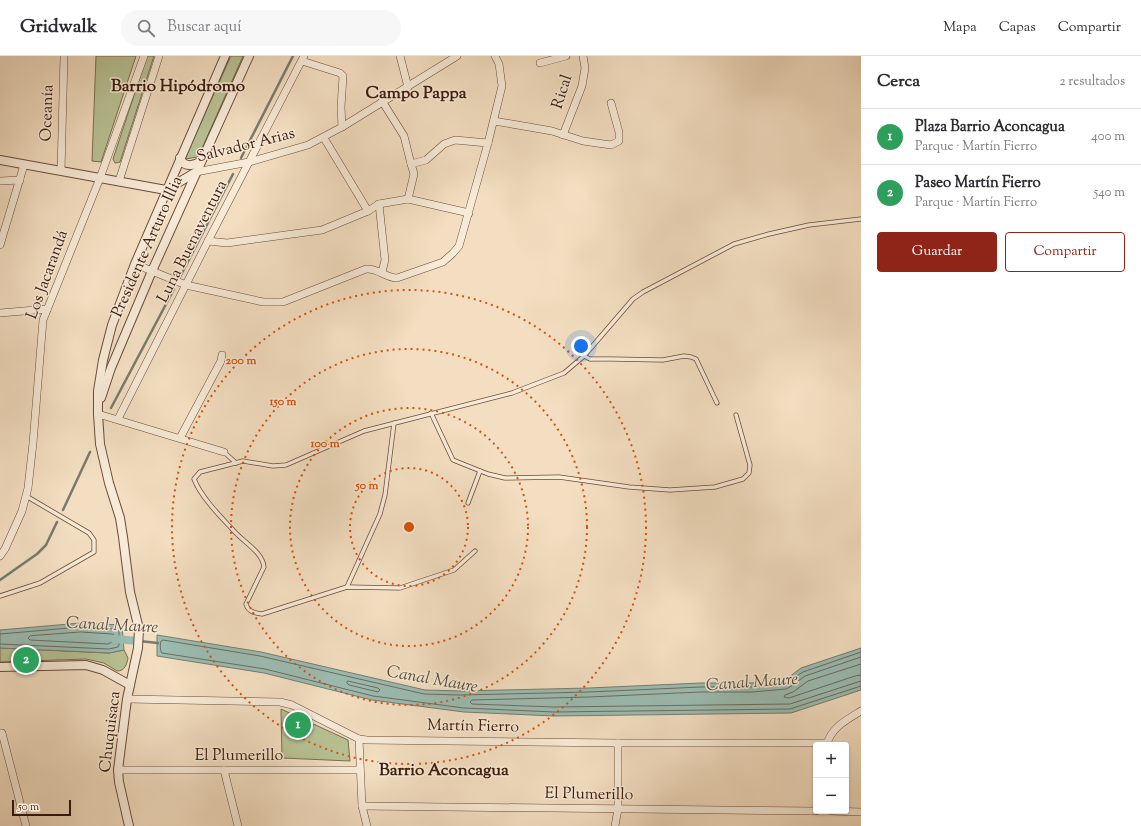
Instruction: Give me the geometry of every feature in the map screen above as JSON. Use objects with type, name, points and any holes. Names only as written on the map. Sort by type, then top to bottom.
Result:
[{"type":"street","name":"Oceanía","points":[[61,172],[64,56]]},
{"type":"street","name":"Los Jacarandá","points":[[0,556],[18,520],[26,496],[34,443],[42,324],[47,308],[100,178],[144,56]]},
{"type":"street","points":[[119,181],[159,56]]},
{"type":"street","name":"Presidente Arturo Illia","points":[[139,641],[138,623],[130,592],[123,537],[100,444],[98,391],[106,345],[135,264],[225,56]]},
{"type":"street","name":"Presidente Arturo Illia","points":[[98,410],[111,368],[152,271],[249,56]]},
{"type":"street","points":[[400,56],[408,86]]},
{"type":"street","name":"Salvador Arias","points":[[166,190],[196,172],[249,162],[308,145],[324,138],[457,56]]},
{"type":"street","points":[[135,264],[186,285],[263,302],[283,302],[366,269],[382,272],[392,278],[398,278],[444,262],[459,246],[494,121],[502,86],[499,64],[495,56]]},
{"type":"street","points":[[540,63],[566,56]]},
{"type":"street","name":"Rical","points":[[563,135],[582,86],[585,68],[583,56]]},
{"type":"street","points":[[303,59],[340,73],[343,76],[341,107],[342,127]]},
{"type":"street","name":"Luna Buenaventura","points":[[118,420],[208,241],[303,59]]},
{"type":"street","points":[[382,101],[404,136],[414,174],[408,199]]},
{"type":"street","points":[[494,121],[552,132],[583,141],[611,145],[618,141],[619,132],[611,103]]},
{"type":"street","points":[[324,138],[368,211]]},
{"type":"street","points":[[411,164],[426,160],[444,144],[455,140],[488,143]]},
{"type":"street","points":[[180,158],[183,163],[188,165],[194,165],[202,161]]},
{"type":"street","points":[[0,160],[166,190]]},
{"type":"street","points":[[0,245],[24,165]]},
{"type":"street","points":[[0,181],[20,180]]},
{"type":"street","points":[[208,241],[227,243],[309,233],[322,230],[368,211],[379,204],[408,199],[469,213]]},
{"type":"street","points":[[379,204],[386,260],[382,272]]},
{"type":"street","points":[[0,313],[47,308]]},
{"type":"street","points":[[180,438],[221,361],[222,355]]},
{"type":"street","points":[[98,410],[118,420],[224,452]]},
{"type":"street","name":"Chuquisaca","points":[[129,826],[118,782],[118,770],[127,699],[139,641]]},
{"type":"street","points":[[0,667],[86,665],[103,670],[130,685]]},
{"type":"street","name":"Martín Fierro","points":[[127,699],[280,702],[292,705],[359,739],[367,740],[813,744]]},
{"type":"street","points":[[828,742],[834,732],[844,721],[861,711]]},
{"type":"street","points":[[2,733],[26,826]]},
{"type":"street","points":[[359,739],[362,806],[367,826]]},
{"type":"street","points":[[615,826],[618,809],[618,743]]},
{"type":"street","name":"El Plumerillo","points":[[118,770],[360,770]]},
{"type":"street","points":[[224,770],[238,826]]},
{"type":"street","name":"El Plumerillo","points":[[362,806],[813,811]]},
{"type":"street","points":[[849,812],[861,812]]},
{"type":"lane","points":[[475,551],[454,570],[400,588],[347,587],[262,614],[252,612],[247,609],[246,604],[264,567],[263,560],[258,553],[234,531],[198,488],[194,479],[200,472],[243,461],[273,466],[286,465],[364,430],[512,393],[564,373],[584,356],[634,299],[643,292],[734,244],[809,225],[861,219]]},
{"type":"lane","points":[[584,356],[590,360],[663,360],[691,356],[696,359],[716,403]]},
{"type":"lane","points":[[431,413],[453,460],[488,474],[504,478],[559,477],[629,487],[670,490],[715,487],[743,479],[749,473],[750,465],[736,414]]},
{"type":"lane","points":[[347,587],[380,514],[385,496],[394,423]]},
{"type":"lane","points":[[224,452],[236,463]]},
{"type":"lane","points":[[468,503],[480,471]]},
{"type":"lane","points":[[0,596],[40,583],[94,552],[94,540],[89,533],[26,496]]},
{"type":"green space","points":[[96,56],[136,56],[101,162],[92,161]]},
{"type":"green space","points":[[147,56],[154,56],[120,162],[115,163],[113,159]]},
{"type":"green space","points":[[231,56],[243,56],[199,155],[197,157],[186,159],[185,157]]},
{"type":"green space","points":[[0,648],[109,653],[124,650],[128,658],[126,665],[120,671],[117,671],[104,663],[86,659],[0,662]]},
{"type":"green space","points":[[281,709],[348,740],[350,761],[282,758]]},
{"type":"water","points":[[81,623],[122,625],[124,650],[109,653],[0,648],[0,630]]},
{"type":"water","points":[[157,635],[261,652],[425,690],[461,691],[589,688],[701,683],[751,683],[785,680],[801,668],[861,648],[861,690],[791,713],[554,716],[464,712],[372,700],[264,673],[157,656]]},
{"type":"waterway","points":[[241,158],[293,56]]},
{"type":"waterway","points":[[180,277],[233,174]]},
{"type":"waterway","points":[[111,408],[174,289]]},
{"type":"waterway","points":[[63,510],[90,452]]},
{"type":"waterway","points":[[0,580],[37,554],[46,545],[57,522]]},
{"type":"waterway","name":"Canal Maure","points":[[114,639],[139,641]]},
{"type":"waterway","name":"Canal Maure","points":[[139,641],[158,643]]},
{"type":"place","name":"Paseo Martín Fierro","points":[[26,660]]},
{"type":"place","name":"Plaza Barrio Aconcagua","points":[[298,725]]},
{"type":"district","name":"Barrio Hipódromo","points":[[178,87]]},
{"type":"district","name":"Campo Pappa","points":[[416,94]]},
{"type":"district","name":"Barrio Aconcagua","points":[[444,771]]}]
